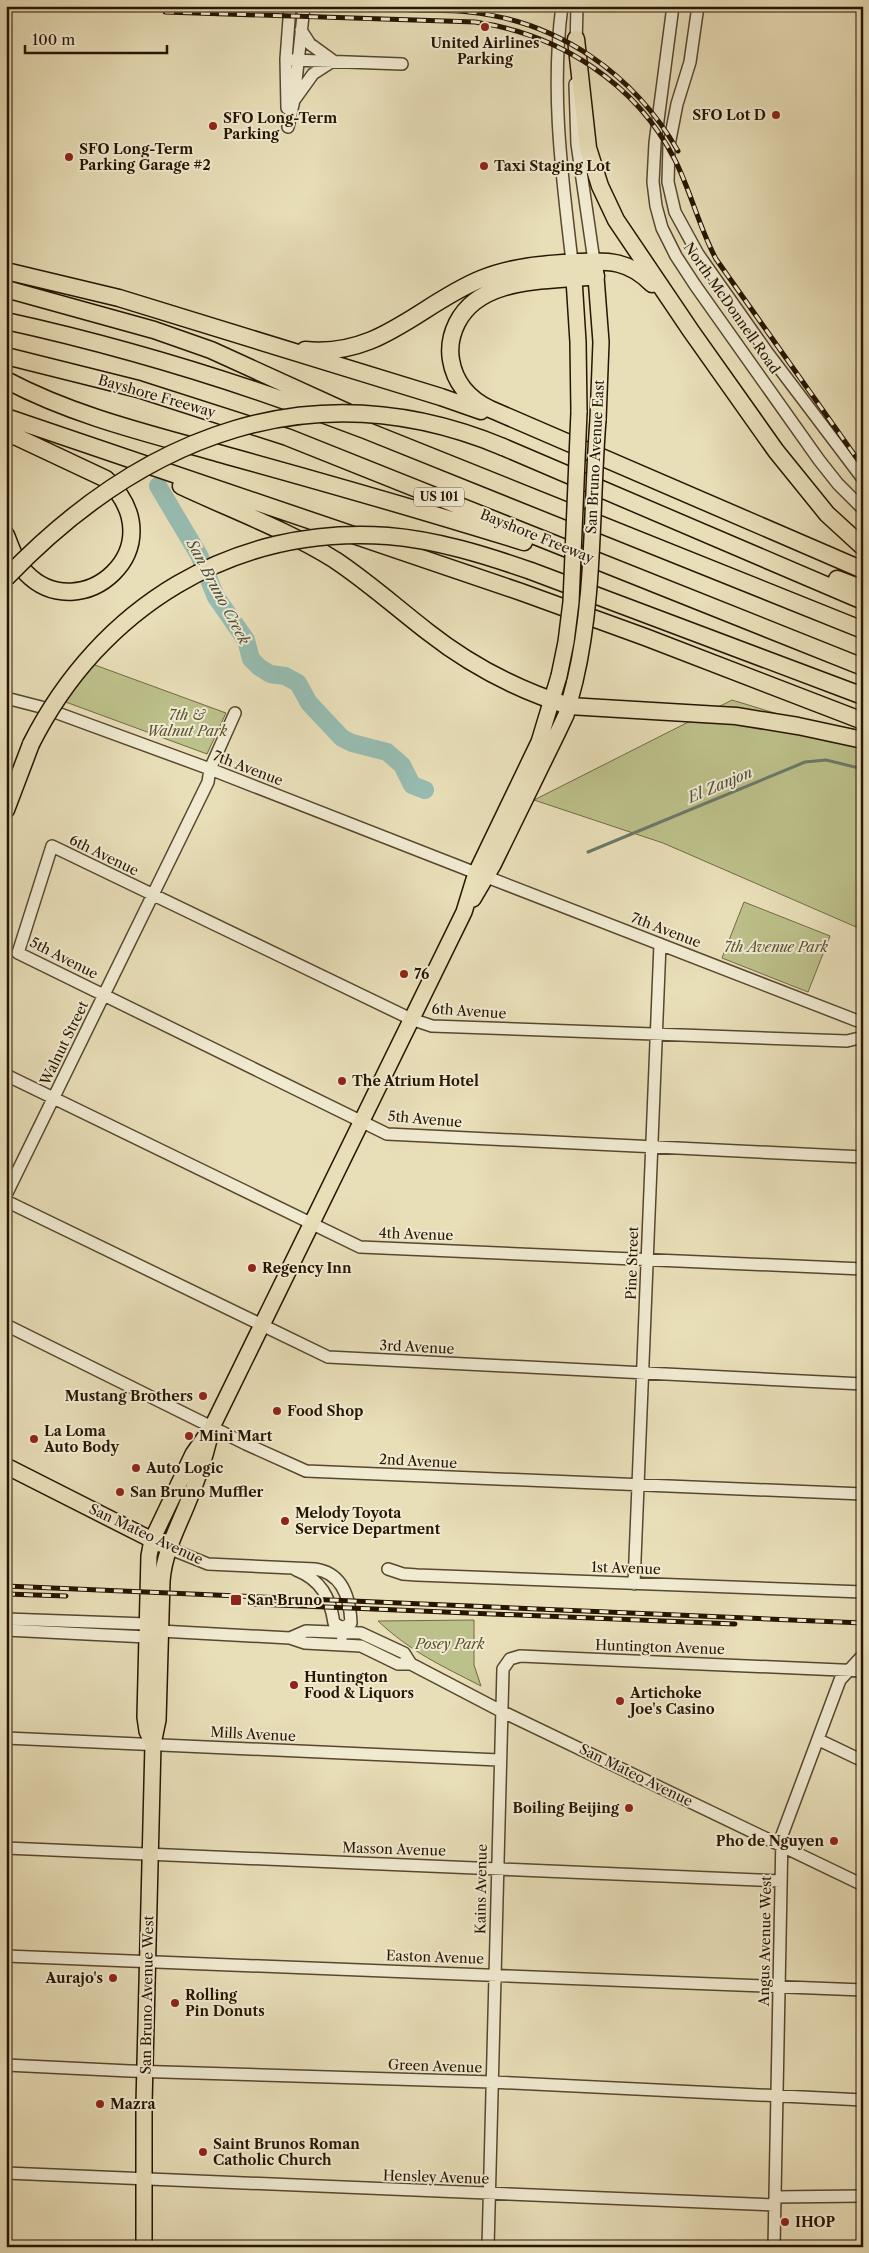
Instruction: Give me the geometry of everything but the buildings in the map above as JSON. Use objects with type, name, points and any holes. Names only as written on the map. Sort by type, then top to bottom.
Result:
[{"type":"highway","points":[[576,39],[587,138],[600,186],[626,236],[789,468],[832,519],[863,547]]},
{"type":"highway","points":[[691,331],[651,282],[639,272],[622,263],[595,269],[573,271],[510,286],[486,294],[461,315],[452,336],[450,350],[457,380],[473,399],[490,409],[863,570]]},
{"type":"highway","points":[[232,333],[304,350],[352,347],[389,332],[481,279],[520,268],[573,271]]},
{"type":"highway","points":[[6,271],[87,289],[232,333],[441,397],[565,442]]},
{"type":"highway","points":[[6,289],[183,340],[241,362],[337,406],[442,462]]},
{"type":"highway","name":"US 101","points":[[6,321],[105,345],[221,378],[344,422],[863,630]]},
{"type":"highway","name":"Bayshore Freeway","points":[[6,356],[124,385],[250,424],[334,455],[863,667]]},
{"type":"highway","points":[[6,380],[47,399],[107,422],[389,500],[638,577]]},
{"type":"highway","points":[[6,578],[63,524],[113,488],[185,448],[243,426],[282,418],[343,412],[384,414],[444,426],[503,447],[863,601]]},
{"type":"highway","points":[[6,416],[521,592],[645,637],[863,721]]},
{"type":"highway","points":[[6,432],[106,479],[123,498],[128,509],[132,534],[126,557],[111,576],[100,584],[76,591],[52,589],[32,579],[18,562],[6,535]]},
{"type":"highway","points":[[140,463],[177,484],[312,546],[360,578],[428,632],[468,660],[500,678],[553,700],[569,706],[736,716],[776,722],[863,740]]},
{"type":"highway","points":[[638,504],[863,589]]},
{"type":"highway","points":[[6,810],[31,744],[63,689],[105,639],[128,618],[160,594],[211,566],[236,556],[296,540],[326,536],[366,535],[422,540],[450,546],[531,570],[861,696]]},
{"type":"main road","name":"San Bruno Avenue East","points":[[481,875],[557,734],[569,706],[575,682],[587,615],[598,420],[600,342],[595,269]]},
{"type":"main road","name":"San Bruno Avenue East","points":[[152,1540],[193,1454],[212,1427],[464,912],[535,752],[553,700],[566,642],[571,602],[579,412],[578,342],[573,271]]},
{"type":"main road","name":"San Bruno Avenue East","points":[[168,1548],[196,1483],[212,1427]]},
{"type":"main road","name":"San Mateo Avenue","points":[[6,1466],[168,1548]]},
{"type":"main road","name":"San Bruno Avenue West","points":[[144,2247],[145,2072],[152,1744],[158,1720],[149,1556],[152,1540]]},
{"type":"main road","name":"San Bruno Avenue West","points":[[152,1631],[168,1548]]},
{"type":"street","points":[[290,6],[286,59],[288,127],[294,100],[304,6]]},
{"type":"street","name":"San Bruno Avenue East","points":[[562,6],[558,64],[558,117],[573,271]]},
{"type":"street","name":"San Bruno Avenue East","points":[[576,6],[574,94],[576,135],[595,269]]},
{"type":"street","name":"North McDonnell Road","points":[[673,6],[653,158],[654,194],[662,228],[676,256],[695,285],[819,460],[838,484],[863,509]]},
{"type":"street","name":"North McDonnell Road","points":[[698,6],[690,62],[677,104],[669,145],[668,182],[675,212],[703,261],[767,352],[863,480]]},
{"type":"street","points":[[301,30],[310,44],[333,60]]},
{"type":"street","points":[[286,59],[402,64]]},
{"type":"street","points":[[294,100],[313,74],[333,60]]},
{"type":"street","name":"7th Avenue","points":[[6,698],[41,707],[210,770],[863,1023]]},
{"type":"street","name":"Walnut Street","points":[[6,1196],[208,782],[210,770],[235,713]]},
{"type":"street","name":"6th Avenue","points":[[52,846],[411,1019],[432,1026],[847,1041],[863,1037]]},
{"type":"street","name":"5th Avenue","points":[[52,846],[18,953],[387,1134],[863,1157]]},
{"type":"street","name":"Pine Street","points":[[634,1584],[660,944]]},
{"type":"street","name":"4th Avenue","points":[[6,1075],[312,1222],[360,1247],[863,1269]]},
{"type":"street","name":"3rd Avenue","points":[[6,1201],[328,1358],[863,1384]]},
{"type":"street","name":"2nd Avenue","points":[[6,1325],[212,1427],[306,1471],[863,1494]]},
{"type":"street","name":"San Mateo Avenue","points":[[168,1548],[208,1564],[321,1570],[332,1576],[342,1587],[348,1599],[351,1623],[345,1631],[342,1645],[361,1646],[398,1664],[411,1664],[501,1711],[863,1885]]},
{"type":"street","name":"San Mateo Avenue","points":[[295,1569],[306,1574],[324,1590],[331,1605],[334,1623],[345,1631],[366,1634],[404,1653],[411,1664]]},
{"type":"street","name":"1st Avenue","points":[[388,1569],[403,1574],[417,1575],[863,1592]]},
{"type":"street","points":[[6,1619],[152,1631],[290,1638],[305,1643],[342,1645]]},
{"type":"street","points":[[6,1630],[152,1631]]},
{"type":"street","points":[[290,1638],[306,1631],[345,1631]]},
{"type":"street","name":"Angus Avenue West","points":[[774,2247],[782,1835],[840,1680],[863,1654]]},
{"type":"street","name":"Huntington Avenue","points":[[501,1711],[503,1669],[510,1659],[520,1656],[863,1671]]},
{"type":"street","name":"Kains Avenue","points":[[488,2247],[501,1711]]},
{"type":"street","name":"Mills Avenue","points":[[6,1738],[499,1760]]},
{"type":"street","points":[[819,1740],[863,1761]]},
{"type":"street","name":"Masson Avenue","points":[[6,1848],[781,1881]]},
{"type":"street","name":"Easton Avenue","points":[[6,1956],[863,1990]]},
{"type":"street","name":"Green Avenue","points":[[6,2065],[145,2072],[492,2082],[863,2100]]},
{"type":"street","name":"Hensley Avenue","points":[[6,2173],[489,2194],[775,2201],[863,2196]]},
{"type":"green space","name":"7th & Walnut Park","points":[[84,661],[226,713],[207,754],[52,697]]},
{"type":"green space","points":[[732,700],[863,740],[863,930],[663,843],[534,800]]},
{"type":"green space","name":"7th Avenue Park","points":[[744,902],[830,936],[808,992],[722,958]]},
{"type":"green space","name":"Posey Park","points":[[474,1620],[474,1665],[481,1686],[415,1650],[378,1621]]},
{"type":"waterway","name":"San Bruno Creek","points":[[158,486],[199,555],[216,597],[246,640],[251,659],[270,674],[285,676],[298,683],[309,703],[342,738],[352,743],[387,752],[402,765],[412,785],[425,790]]},
{"type":"waterway","name":"El Zanjon","points":[[588,852],[805,762],[826,760],[863,769]]},
{"type":"railway","points":[[378,6],[400,9],[458,11],[502,17],[533,27],[563,40],[590,56],[616,76],[639,98],[660,123],[678,151]]},
{"type":"railway","points":[[165,12],[475,22],[506,28],[536,38],[565,51],[592,67],[617,86],[659,132],[681,172],[716,259],[863,467]]},
{"type":"railway","points":[[6,1586],[863,1623]]},
{"type":"railway","points":[[6,1594],[66,1596]]},
{"type":"railway","points":[[253,1604],[735,1624]]},
{"type":"place","name":"United Airlines Parking","points":[[485,27]]},
{"type":"place","name":"SFO Lot D","points":[[776,115]]},
{"type":"place","name":"SFO Long-Term Parking","points":[[213,126]]},
{"type":"place","name":"SFO Long-Term Parking Garage #2","points":[[69,157]]},
{"type":"place","name":"Taxi Staging Lot","points":[[484,166]]},
{"type":"place","name":"76","points":[[404,974]]},
{"type":"place","name":"The Atrium Hotel","points":[[342,1081]]},
{"type":"place","name":"Regency Inn","points":[[252,1268]]},
{"type":"place","name":"Mustang Brothers","points":[[203,1396]]},
{"type":"place","name":"Food Shop","points":[[277,1411]]},
{"type":"place","name":"Mini Mart","points":[[189,1436]]},
{"type":"place","name":"La Loma Auto Body","points":[[34,1439]]},
{"type":"place","name":"Auto Logic","points":[[136,1468]]},
{"type":"place","name":"San Bruno Muffler","points":[[120,1492]]},
{"type":"place","name":"Melody Toyota Service Department","points":[[285,1521]]},
{"type":"place","name":"San Bruno","points":[[236,1600]]},
{"type":"place","name":"Huntington Food & Liquors","points":[[294,1685]]},
{"type":"place","name":"Artichoke Joe's Casino","points":[[620,1701]]},
{"type":"place","name":"Boiling Beijing","points":[[629,1808]]},
{"type":"place","name":"Pho de Nguyen","points":[[834,1841]]},
{"type":"place","name":"Aurajo's","points":[[113,1978]]},
{"type":"place","name":"Rolling Pin Donuts","points":[[175,2003]]},
{"type":"place","name":"Mazra","points":[[100,2104]]},
{"type":"place","name":"Saint Brunos Roman Catholic Church","points":[[203,2152]]},
{"type":"place","name":"IHOP","points":[[785,2222]]}]
